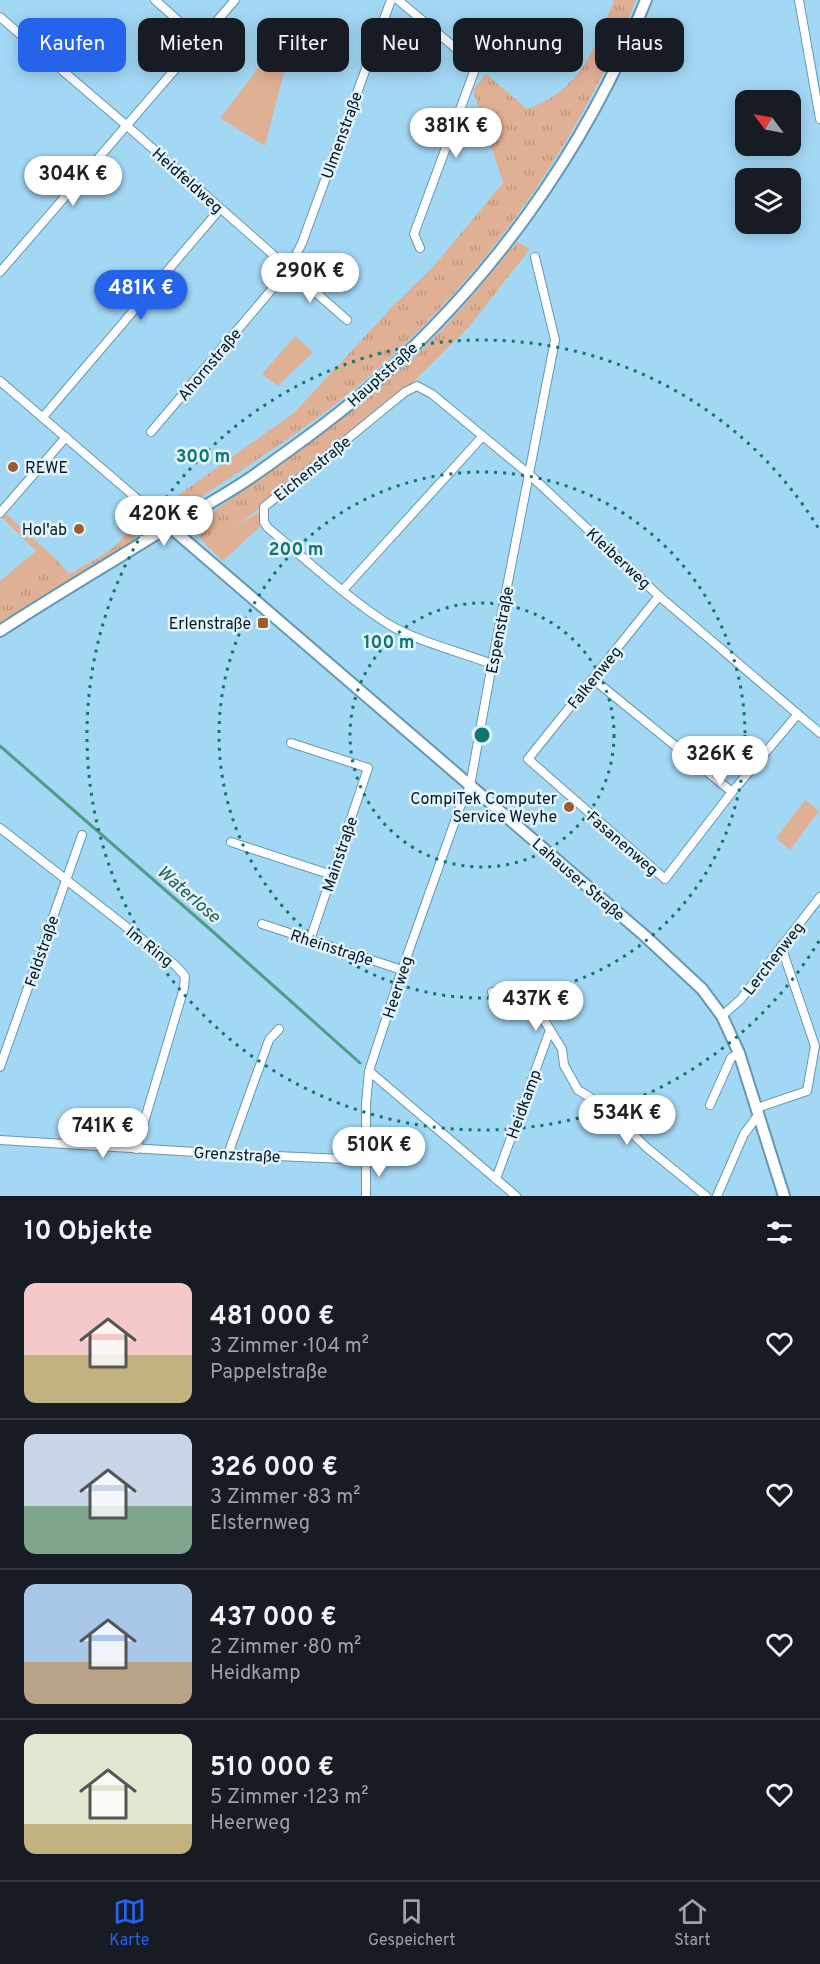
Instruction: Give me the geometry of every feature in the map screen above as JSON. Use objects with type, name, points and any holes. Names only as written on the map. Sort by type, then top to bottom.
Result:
[{"type":"street","points":[[155,0],[175,18]]},
{"type":"street","points":[[219,18],[235,0]]},
{"type":"street","name":"Ulmenstraße","points":[[289,269],[302,243],[391,0]]},
{"type":"street","points":[[398,0],[465,56],[475,69],[414,234],[420,248]]},
{"type":"street","name":"Hauptstraße","points":[[0,631],[251,477],[364,392],[441,319],[476,281],[527,217],[557,174],[589,122],[622,56],[646,0]]},
{"type":"street","points":[[799,0],[820,119]]},
{"type":"street","name":"Heidfeldweg","points":[[0,17],[347,320]]},
{"type":"street","points":[[0,272],[172,72]]},
{"type":"street","points":[[42,417],[220,209]]},
{"type":"street","name":"Espenstraße","points":[[470,786],[555,340],[534,257]]},
{"type":"street","name":"Ahornstraße","points":[[151,432],[289,269]]},
{"type":"street","name":"Lahauser Straße","points":[[0,381],[645,936],[702,989],[722,1016],[739,1053],[784,1196]]},
{"type":"street","name":"Kleiberweg","points":[[417,386],[432,393],[530,476],[659,596],[820,733]]},
{"type":"street","name":"Eichenstraße","points":[[417,386],[405,392],[264,507],[264,522],[268,528],[343,590],[388,624],[411,635],[492,664]]},
{"type":"street","points":[[0,513],[66,437]]},
{"type":"street","points":[[343,590],[482,437]]},
{"type":"street","points":[[143,543],[148,507]]},
{"type":"street","name":"Falkenweg","points":[[528,759],[659,596]]},
{"type":"street","points":[[593,679],[732,792],[798,714]]},
{"type":"street","name":"Mainstraße","points":[[291,743],[368,768],[309,940]]},
{"type":"street","name":"Fasanenweg","points":[[528,759],[665,879],[732,792]]},
{"type":"street","name":"Heerweg","points":[[366,1196],[366,1104],[369,1071],[402,970],[460,807],[470,786]]},
{"type":"street","name":"Im Ring","points":[[0,828],[175,965],[185,976],[184,988],[136,1149]]},
{"type":"street","name":"Feldstraße","points":[[0,1067],[82,835]]},
{"type":"street","points":[[231,842],[332,875]]},
{"type":"street","name":"Lerchenweg","points":[[722,1016],[741,999],[820,897]]},
{"type":"street","name":"Rheinstraße","points":[[262,924],[402,970]]},
{"type":"street","points":[[717,1196],[744,1134],[758,1111],[807,1091],[815,1046],[781,946]]},
{"type":"street","name":"Heidkamp","points":[[492,992],[517,995],[537,1009],[562,1049],[564,1065],[579,1090],[604,1106],[646,1147],[706,1196]]},
{"type":"street","points":[[228,1154],[269,1040],[279,1029]]},
{"type":"street","name":"Heidkamp","points":[[496,1179],[550,1030]]},
{"type":"street","points":[[710,1105],[731,1058],[739,1053]]},
{"type":"street","points":[[369,1071],[516,1196]]},
{"type":"street","name":"Grenzstraße","points":[[0,1140],[366,1160]]},
{"type":"green space","points":[[614,0],[636,0],[628,18],[607,18]]},
{"type":"green space","points":[[595,45],[595,72],[603,72],[583,112],[517,216],[438,311],[347,395],[307,425],[183,509],[163,506],[295,412],[391,308],[433,267],[503,183],[473,90],[486,74],[527,109],[545,101],[573,80],[579,72],[583,72],[583,66]]},
{"type":"green space","points":[[257,69],[257,72],[284,72],[265,146],[220,118]]},
{"type":"green space","points":[[517,242],[530,249],[469,327],[406,389],[264,505],[208,547],[198,535],[198,528],[206,517],[336,422],[410,361],[479,288]]},
{"type":"green space","points":[[295,336],[313,352],[278,386],[262,374]]},
{"type":"green space","points":[[134,507],[138,531],[133,540],[122,550],[0,624],[0,605],[58,561],[69,574],[112,548],[127,531]]},
{"type":"green space","points":[[259,512],[262,525],[223,561],[208,547],[220,536]]},
{"type":"green space","points":[[5,513],[58,561],[0,605],[0,581],[36,551],[1,517]]},
{"type":"green space","points":[[805,800],[819,811],[790,850],[776,838]]},
{"type":"waterway","name":"Waterlose","points":[[0,746],[360,1063]]},
{"type":"place","name":"REWE","points":[[13,467]]},
{"type":"place","name":"Hol'ab","points":[[79,529]]},
{"type":"place","name":"Erlenstraße","points":[[263,623]]},
{"type":"place","name":"CompiTek Computer Service Weyhe","points":[[569,807]]}]
